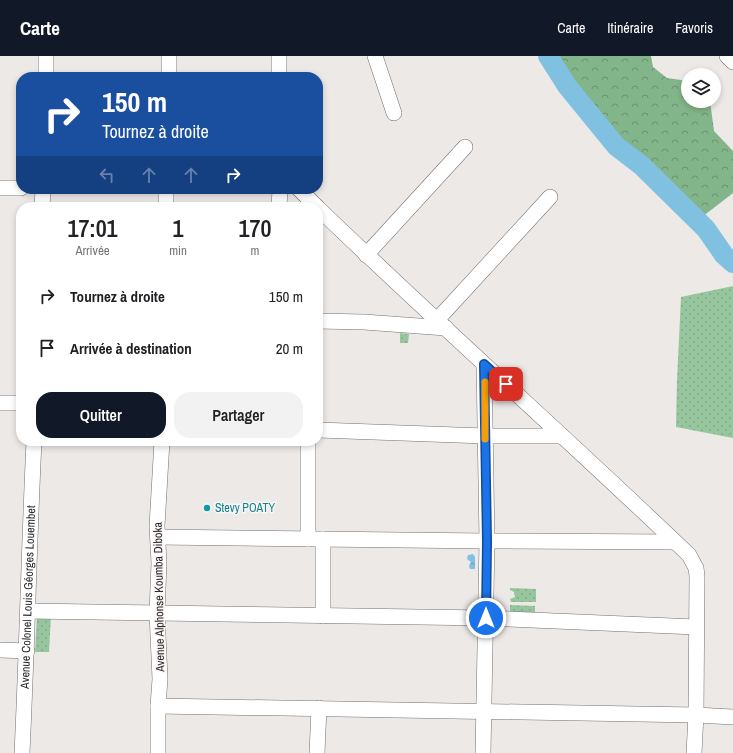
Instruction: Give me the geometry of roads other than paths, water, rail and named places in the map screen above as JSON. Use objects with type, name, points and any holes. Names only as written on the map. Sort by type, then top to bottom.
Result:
[{"type":"street","points":[[46,56],[46,72]]},
{"type":"street","points":[[169,56],[169,72]]},
{"type":"street","points":[[279,56],[279,72]]},
{"type":"street","points":[[375,56],[394,113]]},
{"type":"street","points":[[727,56],[733,62]]},
{"type":"street","points":[[366,255],[465,147]]},
{"type":"street","points":[[0,188],[16,188]]},
{"type":"street","points":[[304,194],[313,202]]},
{"type":"street","points":[[442,324],[550,197]]},
{"type":"street","points":[[323,212],[366,255],[604,474],[689,555],[696,568],[696,715],[694,753]]},
{"type":"street","points":[[323,321],[442,324]]},
{"type":"street","points":[[483,753],[487,541],[484,364]]},
{"type":"street","points":[[0,403],[16,403]]},
{"type":"street","points":[[323,430],[485,436],[562,436]]},
{"type":"street","name":"Avenue Colonel Louis Géorges Louembet","points":[[22,753],[34,446]]},
{"type":"street","name":"Avenue Alphonse Koumba Diboka","points":[[158,753],[158,706],[160,678],[157,613],[159,563],[157,526],[162,446]]},
{"type":"street","points":[[308,446],[308,539]]},
{"type":"street","points":[[158,538],[675,542]]},
{"type":"street","points":[[323,616],[324,539]]},
{"type":"street","points":[[28,611],[486,618],[696,627]]},
{"type":"street","points":[[0,650],[27,650]]},
{"type":"street","points":[[158,706],[696,715],[733,717]]},
{"type":"street","points":[[317,753],[319,708]]},
{"type":"water","points":[[473,554],[475,557],[475,569],[470,569],[469,566],[471,562],[467,559],[468,555]]},
{"type":"waterway","points":[[548,56],[567,86],[616,146],[642,166],[706,229],[724,255],[733,263]]},
{"type":"place","name":"Stevy POATY","points":[[207,508]]}]
